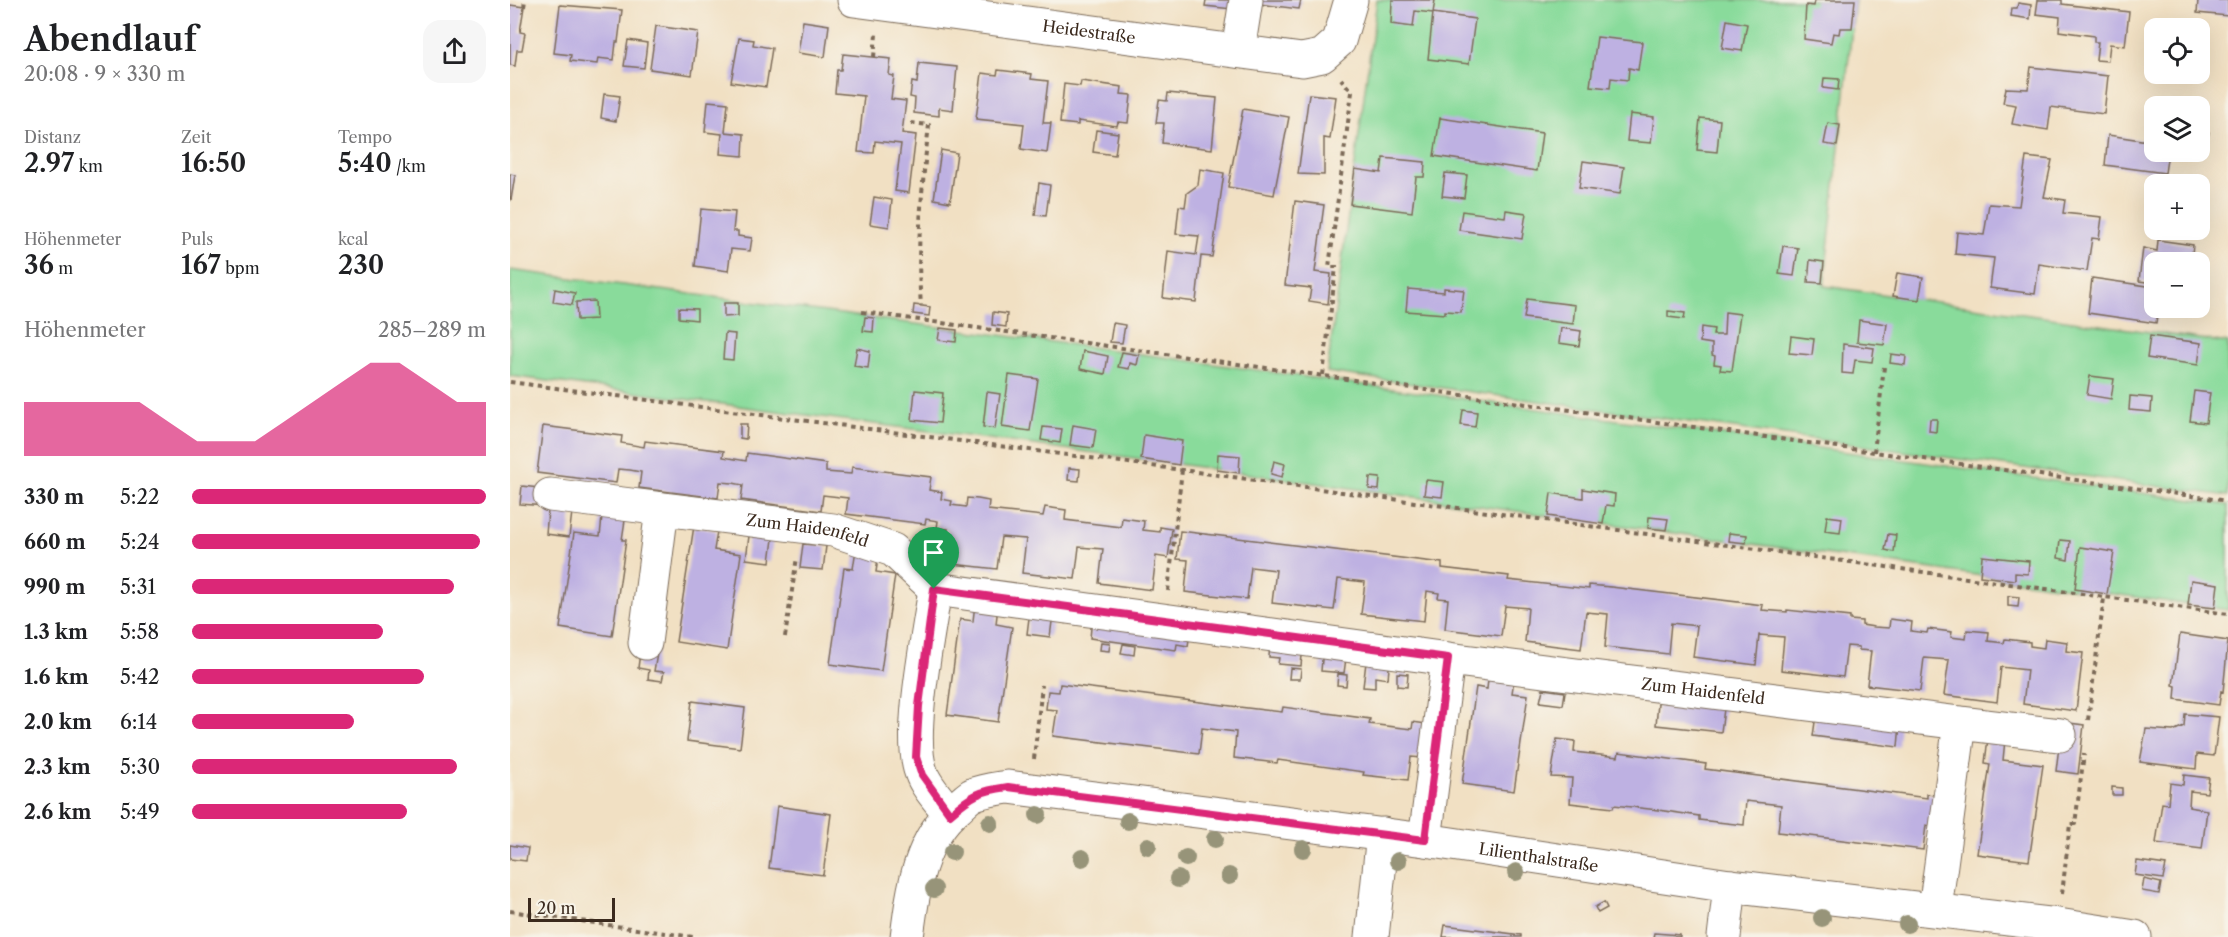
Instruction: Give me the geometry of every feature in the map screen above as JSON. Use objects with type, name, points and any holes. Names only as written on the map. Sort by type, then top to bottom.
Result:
[{"type":"street","name":"Heidestraße","points":[[854,0],[1302,60],[1322,56]]},
{"type":"street","points":[[1238,51],[1246,0]]},
{"type":"street","points":[[1322,56],[1339,41],[1351,0]]},
{"type":"street","name":"Zum Haidenfeld","points":[[550,495],[833,530],[893,550],[934,589],[1448,658],[1960,723],[2078,734]]},
{"type":"street","points":[[645,643],[662,509]]},
{"type":"street","points":[[934,589],[919,706],[916,757],[922,775],[950,814]]},
{"type":"street","points":[[1425,840],[1448,658]]},
{"type":"street","points":[[1935,909],[1960,723]]},
{"type":"street","name":"Lilienthalstraße","points":[[907,937],[919,866],[931,839],[950,814],[971,795],[1008,787],[1383,834],[1730,886],[1935,909],[2135,937]]},
{"type":"street","points":[[1372,937],[1383,834]]},
{"type":"street","points":[[1724,937],[1730,886]]},
{"type":"path","points":[[524,7],[525,0]]},
{"type":"path","points":[[1322,56],[1352,92],[1329,267],[1336,267],[1323,375]]},
{"type":"path","points":[[911,123],[928,125],[919,213],[918,265],[921,305]]},
{"type":"path","points":[[862,312],[2228,501]]},
{"type":"path","points":[[1874,452],[1884,367]]},
{"type":"path","points":[[510,382],[1182,470],[2228,614]]},
{"type":"path","points":[[1165,620],[1182,470]]},
{"type":"path","points":[[785,637],[801,526]]},
{"type":"path","points":[[2058,925],[2070,824],[2075,824],[2078,734],[2104,598]]},
{"type":"path","points":[[1031,790],[1042,685]]},
{"type":"path","points":[[510,911],[693,937]]},
{"type":"green space","points":[[1377,0],[1855,0],[1824,286],[2228,343],[2228,496],[1327,372]]},
{"type":"green space","points":[[510,270],[1113,350],[2228,505],[2228,610],[1141,459],[510,376]]},
{"type":"building","points":[[1206,0],[1233,0],[1232,9],[1205,6]]},
{"type":"building","points":[[1260,0],[1301,0],[1299,9],[1259,4]]},
{"type":"building","points":[[1392,0],[1435,0],[1433,13],[1415,11],[1413,27],[1391,24]]},
{"type":"building","points":[[1815,0],[1855,0],[1852,28],[1840,28],[1839,34],[1833,33],[1831,43],[1804,39],[1806,5],[1814,6]]},
{"type":"building","points":[[2038,0],[2062,0],[2062,4],[2129,12],[2125,46],[2110,44],[2108,61],[2096,60],[2098,42],[2094,42],[2094,36],[2059,31],[2060,17],[2036,14]]},
{"type":"building","points":[[2198,0],[2228,0],[2228,16],[2197,13]]},
{"type":"building","points":[[2018,3],[2031,5],[2030,19],[2011,16],[2012,8],[2017,8]]},
{"type":"building","points":[[510,5],[524,7],[520,32],[525,33],[522,50],[517,50],[515,66],[510,65]]},
{"type":"building","points":[[560,5],[622,10],[614,60],[598,58],[597,64],[570,61],[571,55],[554,53]]},
{"type":"building","points":[[1433,13],[1475,19],[1469,64],[1428,59]]},
{"type":"building","points":[[1727,20],[1747,24],[1742,51],[1722,48]]},
{"type":"building","points":[[803,21],[829,25],[825,57],[798,53]]},
{"type":"building","points":[[656,26],[698,32],[692,75],[650,69]]},
{"type":"building","points":[[1597,37],[1642,42],[1638,70],[1629,68],[1628,80],[1611,78],[1610,88],[1590,86]]},
{"type":"building","points":[[739,38],[754,40],[753,45],[772,48],[766,87],[731,82]]},
{"type":"building","points":[[628,40],[647,43],[644,68],[624,66]]},
{"type":"building","points":[[843,54],[891,59],[889,75],[894,76],[891,99],[906,101],[902,133],[916,135],[909,193],[895,191],[901,144],[875,141],[874,153],[858,152],[864,96],[835,93],[837,70],[841,70]]},
{"type":"building","points":[[919,63],[957,67],[953,110],[939,108],[939,116],[914,113],[915,98],[910,97],[912,82],[917,83]]},
{"type":"building","points":[[2031,67],[2108,76],[2104,114],[2051,107],[2048,130],[2012,124],[2016,105],[2003,103],[2006,88],[2028,89]]},
{"type":"building","points":[[998,70],[1032,74],[1031,79],[1048,81],[1043,123],[1051,123],[1047,153],[1021,149],[1024,124],[976,119],[982,73],[997,75]]},
{"type":"building","points":[[1824,78],[1839,79],[1838,90],[1823,88]]},
{"type":"building","points":[[1081,81],[1122,87],[1121,94],[1131,95],[1128,123],[1118,122],[1117,126],[1078,121],[1078,125],[1060,123],[1064,84],[1080,86]]},
{"type":"building","points":[[1168,93],[1217,98],[1212,149],[1162,143],[1164,123],[1156,123],[1159,100],[1167,101]]},
{"type":"building","points":[[604,94],[620,96],[616,121],[601,118]]},
{"type":"building","points":[[1309,94],[1336,97],[1330,139],[1324,138],[1324,175],[1298,174]]},
{"type":"building","points":[[708,101],[728,103],[725,132],[744,134],[743,156],[720,154],[722,134],[705,132]]},
{"type":"building","points":[[1243,109],[1289,117],[1274,195],[1228,187]]},
{"type":"building","points":[[1630,114],[1654,117],[1651,143],[1627,141]]},
{"type":"building","points":[[1440,118],[1542,133],[1537,171],[1434,156]]},
{"type":"building","points":[[1700,118],[1720,120],[1717,152],[1697,150]]},
{"type":"building","points":[[1828,123],[1840,125],[1837,146],[1824,144]]},
{"type":"building","points":[[1096,130],[1118,133],[1115,155],[1093,152]]},
{"type":"building","points":[[2108,135],[2144,140],[2144,162],[2167,162],[2165,173],[2105,165]]},
{"type":"building","points":[[941,150],[957,153],[950,202],[934,199]]},
{"type":"building","points":[[2026,157],[2052,160],[2044,197],[2065,200],[2063,213],[2102,217],[2099,239],[2092,238],[2087,271],[2039,264],[2035,294],[1990,288],[1994,258],[1955,254],[1957,232],[1984,235],[1989,204],[2019,206]]},
{"type":"building","points":[[1383,158],[1425,162],[1424,177],[1416,177],[1412,212],[1350,204],[1355,169],[1381,173]]},
{"type":"building","points":[[1583,161],[1624,167],[1620,194],[1579,188]]},
{"type":"building","points":[[1200,169],[1224,173],[1212,257],[1201,256],[1196,302],[1163,298],[1168,251],[1196,255],[1199,236],[1176,234],[1179,206],[1185,207],[1187,193],[1198,185]]},
{"type":"building","points":[[1445,173],[1467,175],[1464,198],[1442,196]]},
{"type":"building","points":[[510,174],[515,175],[511,200],[510,199]]},
{"type":"building","points":[[1039,183],[1050,185],[1046,216],[1035,215]]},
{"type":"building","points":[[874,197],[892,200],[889,227],[870,224]]},
{"type":"building","points":[[1295,201],[1324,205],[1315,272],[1331,274],[1328,304],[1309,301],[1311,288],[1285,285]]},
{"type":"building","points":[[701,209],[735,212],[733,231],[738,231],[738,236],[752,238],[750,251],[731,249],[728,271],[695,266]]},
{"type":"building","points":[[1506,210],[1526,213],[1522,239],[1459,230],[1462,211],[1505,217]]},
{"type":"building","points":[[2158,240],[2193,245],[2192,252],[2144,252],[2144,282],[2139,281],[2143,248],[2157,251]]},
{"type":"building","points":[[1783,246],[1798,248],[1794,276],[1779,274]]},
{"type":"building","points":[[1810,260],[1824,262],[1822,283],[1808,282]]},
{"type":"building","points":[[1897,273],[1923,277],[1919,300],[1893,296]]},
{"type":"building","points":[[2092,278],[2144,286],[2144,318],[2157,318],[2156,323],[2088,313]]},
{"type":"building","points":[[1444,288],[1464,290],[1461,312],[1445,311],[1445,314],[1406,311],[1408,289],[1444,292]]},
{"type":"building","points":[[555,289],[575,293],[572,305],[553,302]]},
{"type":"building","points":[[1527,299],[1575,305],[1573,324],[1524,318]]},
{"type":"building","points":[[595,301],[596,319],[577,320],[576,302]]},
{"type":"building","points":[[724,303],[738,303],[738,316],[724,317]]},
{"type":"building","points":[[914,305],[930,307],[929,316],[913,314]]},
{"type":"building","points":[[679,308],[697,309],[697,320],[679,318]]},
{"type":"building","points":[[1668,311],[1685,313],[1684,319],[1668,317]]},
{"type":"building","points":[[993,312],[1007,314],[1006,327],[992,325]]},
{"type":"building","points":[[1725,312],[1740,314],[1732,371],[1720,370],[1721,365],[1714,364],[1712,344],[1700,342],[1701,327],[1714,329],[1713,335],[1724,335]]},
{"type":"building","points":[[865,317],[874,318],[873,332],[863,331]]},
{"type":"building","points":[[1859,320],[1887,324],[1884,345],[1857,342]]},
{"type":"building","points":[[1113,323],[1125,325],[1122,343],[1110,342]]},
{"type":"building","points":[[940,328],[957,330],[956,342],[938,340]]},
{"type":"building","points":[[1561,328],[1581,331],[1579,346],[1559,343]]},
{"type":"building","points":[[725,333],[735,334],[733,360],[723,359]]},
{"type":"building","points":[[1791,336],[1814,339],[1812,355],[1789,353]]},
{"type":"building","points":[[2150,336],[2201,343],[2198,365],[2147,358]]},
{"type":"building","points":[[1843,344],[1874,348],[1872,362],[1855,360],[1853,374],[1842,373]]},
{"type":"building","points":[[857,348],[870,351],[868,368],[854,366]]},
{"type":"building","points":[[1083,351],[1108,356],[1105,374],[1080,369]]},
{"type":"building","points":[[1122,352],[1139,355],[1137,365],[1130,363],[1129,369],[1118,367]]},
{"type":"building","points":[[1891,354],[1906,356],[1905,365],[1890,363]]},
{"type":"building","points":[[1009,375],[1038,379],[1030,431],[1002,427]]},
{"type":"building","points":[[2090,376],[2114,379],[2111,399],[2087,395]]},
{"type":"building","points":[[915,390],[943,393],[940,423],[912,420]]},
{"type":"building","points":[[2194,391],[2210,393],[2206,423],[2190,421]]},
{"type":"building","points":[[987,392],[1000,394],[995,429],[983,427]]},
{"type":"building","points":[[2130,396],[2152,398],[2151,412],[2129,410]]},
{"type":"building","points":[[1463,410],[1477,412],[1475,427],[1461,425]]},
{"type":"building","points":[[1930,419],[1937,419],[1936,432],[1929,431]]},
{"type":"building","points":[[740,424],[747,424],[746,439],[740,438]]},
{"type":"building","points":[[1073,425],[1096,429],[1093,448],[1070,445]]},
{"type":"building","points":[[543,426],[622,436],[621,443],[644,447],[645,441],[724,451],[723,457],[746,461],[747,453],[826,464],[826,472],[851,474],[852,467],[931,477],[929,490],[942,492],[941,499],[952,501],[951,505],[966,507],[967,498],[989,501],[988,510],[1043,516],[1045,507],[1066,510],[1065,520],[1121,527],[1122,518],[1144,521],[1143,530],[1160,532],[1160,527],[1172,529],[1168,558],[1156,556],[1152,590],[1099,583],[1103,549],[1079,547],[1075,579],[1022,573],[1026,539],[1001,537],[997,569],[944,563],[948,529],[937,528],[938,521],[926,519],[925,524],[846,514],[848,498],[823,495],[821,511],[741,500],[743,485],[733,483],[720,482],[718,498],[639,488],[641,472],[630,470],[618,469],[616,483],[537,473]]},
{"type":"building","points":[[1043,427],[1062,429],[1060,443],[1041,440]]},
{"type":"building","points":[[1144,435],[1182,441],[1179,465],[1141,459]]},
{"type":"building","points":[[1218,454],[1240,456],[1239,473],[1217,470]]},
{"type":"building","points":[[1274,461],[1285,464],[1282,477],[1271,474]]},
{"type":"building","points":[[1069,468],[1080,469],[1079,481],[1068,480]]},
{"type":"building","points":[[1370,477],[1380,478],[1379,490],[1369,489]]},
{"type":"building","points":[[1426,480],[1444,482],[1442,497],[1424,495]]},
{"type":"building","points":[[522,486],[547,489],[545,506],[520,504]]},
{"type":"building","points":[[1583,489],[1615,494],[1614,506],[1606,505],[1603,524],[1548,516],[1551,493],[1583,498]]},
{"type":"building","points":[[548,510],[572,512],[569,537],[546,534]]},
{"type":"building","points":[[1827,516],[1842,518],[1840,533],[1825,531]]},
{"type":"building","points":[[602,517],[625,520],[622,540],[626,540],[612,636],[560,628],[574,533],[600,536]]},
{"type":"building","points":[[1649,517],[1668,519],[1666,530],[1648,528]]},
{"type":"building","points":[[694,526],[717,531],[714,550],[741,554],[727,650],[676,642]]},
{"type":"building","points":[[1180,531],[1442,563],[1442,568],[1509,576],[1508,580],[1589,589],[1589,585],[1611,587],[1763,605],[1762,610],[1787,612],[1787,610],[1850,617],[1850,620],[1862,621],[1862,625],[1874,627],[1889,628],[1890,619],[1912,622],[1911,631],[1927,633],[1928,629],[1952,632],[1951,637],[1966,639],[1967,630],[1989,632],[1988,641],[2004,643],[2005,639],[2030,642],[2030,646],[2044,648],[2045,639],[2067,642],[2066,651],[2083,653],[2076,711],[2023,704],[2027,670],[2001,667],[1997,702],[1944,695],[1949,660],[1924,658],[1920,691],[1867,685],[1871,651],[1859,650],[1859,647],[1847,646],[1843,677],[1781,670],[1784,637],[1759,635],[1756,665],[1693,657],[1697,626],[1671,623],[1668,654],[1605,647],[1608,614],[1586,612],[1581,649],[1525,642],[1528,608],[1505,606],[1501,636],[1445,629],[1448,599],[1438,598],[1439,593],[1427,591],[1424,621],[1361,614],[1365,582],[1338,579],[1334,610],[1272,603],[1276,570],[1251,567],[1247,599],[1185,592],[1188,560],[1177,559]]},
{"type":"building","points":[[1729,533],[1747,535],[1746,543],[1728,541]]},
{"type":"building","points":[[1888,534],[1896,535],[1894,552],[1885,550]]},
{"type":"building","points":[[749,536],[773,539],[770,562],[746,559]]},
{"type":"building","points":[[2060,540],[2070,541],[2068,560],[2058,558]]},
{"type":"building","points":[[803,544],[826,546],[823,570],[800,568]]},
{"type":"building","points":[[2080,547],[2114,552],[2107,594],[2075,589]]},
{"type":"building","points":[[856,549],[879,552],[876,572],[895,575],[881,671],[830,664],[844,568],[853,569]]},
{"type":"building","points":[[1982,556],[2029,561],[2028,574],[2015,573],[2015,580],[1980,576]]},
{"type":"building","points":[[2191,580],[2218,584],[2215,608],[2188,605]]},
{"type":"building","points":[[2008,596],[2019,597],[2018,607],[2008,606]]},
{"type":"building","points":[[975,604],[998,606],[996,624],[1012,627],[998,722],[947,715],[960,619],[973,621]]},
{"type":"building","points":[[1030,610],[1053,614],[1050,637],[1027,634]]},
{"type":"building","points":[[1092,618],[1190,632],[1188,646],[1177,644],[1176,650],[1090,638]]},
{"type":"building","points":[[2180,634],[2228,641],[2223,692],[2221,691],[2219,705],[2175,699],[2176,686],[2173,685]]},
{"type":"building","points":[[1101,642],[1110,643],[1109,651],[1100,650]]},
{"type":"building","points":[[1270,642],[1303,645],[1301,666],[1278,664],[1279,658],[1269,657]]},
{"type":"building","points":[[1123,644],[1135,646],[1134,655],[1121,653]]},
{"type":"building","points":[[641,645],[658,648],[654,671],[664,672],[662,681],[648,679],[649,670],[638,668]]},
{"type":"building","points":[[1323,648],[1347,651],[1344,673],[1321,671]]},
{"type":"building","points":[[1367,654],[1390,657],[1388,679],[1375,677],[1375,688],[1363,687]]},
{"type":"building","points":[[1290,668],[1301,669],[1300,679],[1289,679]]},
{"type":"building","points":[[1489,670],[1515,674],[1512,693],[1528,695],[1514,791],[1462,784],[1476,687],[1487,689]]},
{"type":"building","points":[[1397,673],[1408,674],[1407,687],[1397,686]]},
{"type":"building","points":[[1338,674],[1347,675],[1346,686],[1337,685]]},
{"type":"building","points":[[1060,684],[1282,712],[1283,707],[1370,719],[1369,724],[1412,729],[1413,722],[1426,724],[1423,758],[1411,757],[1408,780],[1363,775],[1364,772],[1278,760],[1277,763],[1234,758],[1236,732],[1202,728],[1199,754],[1053,736],[1057,710],[1046,709],[1048,691],[1059,692]]},
{"type":"building","points":[[1543,689],[1565,692],[1563,705],[1540,702]]},
{"type":"building","points":[[1659,692],[1725,701],[1721,732],[1656,725]]},
{"type":"building","points":[[692,701],[745,708],[740,748],[687,741]]},
{"type":"building","points":[[2185,714],[2219,717],[2214,756],[2197,754],[2196,769],[2140,762],[2146,729],[2173,731],[2184,726]]},
{"type":"building","points":[[1816,715],[1900,724],[1898,747],[1813,736]]},
{"type":"building","points":[[2062,722],[2084,725],[2078,774],[2056,771]]},
{"type":"building","points":[[1988,738],[2005,740],[2003,760],[2043,765],[2029,861],[1977,854],[1990,764],[1985,763]]},
{"type":"building","points":[[1557,739],[1575,741],[1574,752],[1618,757],[1619,752],[1706,764],[1705,769],[1927,798],[1927,794],[1942,796],[1938,827],[1926,825],[1923,850],[1778,832],[1781,805],[1746,801],[1744,825],[1699,820],[1699,816],[1658,810],[1570,803],[1572,778],[1551,777]]},
{"type":"building","points":[[2184,775],[2209,778],[2207,793],[2190,791],[2189,807],[2207,810],[2202,849],[2156,843],[2162,803],[2168,804],[2170,783],[2183,785]]},
{"type":"building","points":[[2112,787],[2122,788],[2122,795],[2112,795]]},
{"type":"building","points":[[777,806],[831,814],[823,875],[769,868]]},
{"type":"building","points":[[510,845],[528,848],[526,861],[510,859]]},
{"type":"building","points":[[2137,861],[2166,865],[2163,879],[2135,875]]},
{"type":"building","points":[[2144,879],[2161,883],[2159,894],[2142,891]]},
{"type":"building","points":[[1604,902],[1607,908],[1598,913],[1595,907]]},
{"type":"building","points":[[1445,925],[1521,935],[1521,937],[1443,937]]},
{"type":"building","points":[[1654,933],[1680,935],[1680,937],[1653,937]]},
{"type":"route","points":[[934,589],[1448,658],[1425,840],[1008,787],[971,795],[950,814],[922,775],[916,757],[919,706],[934,589]]}]
